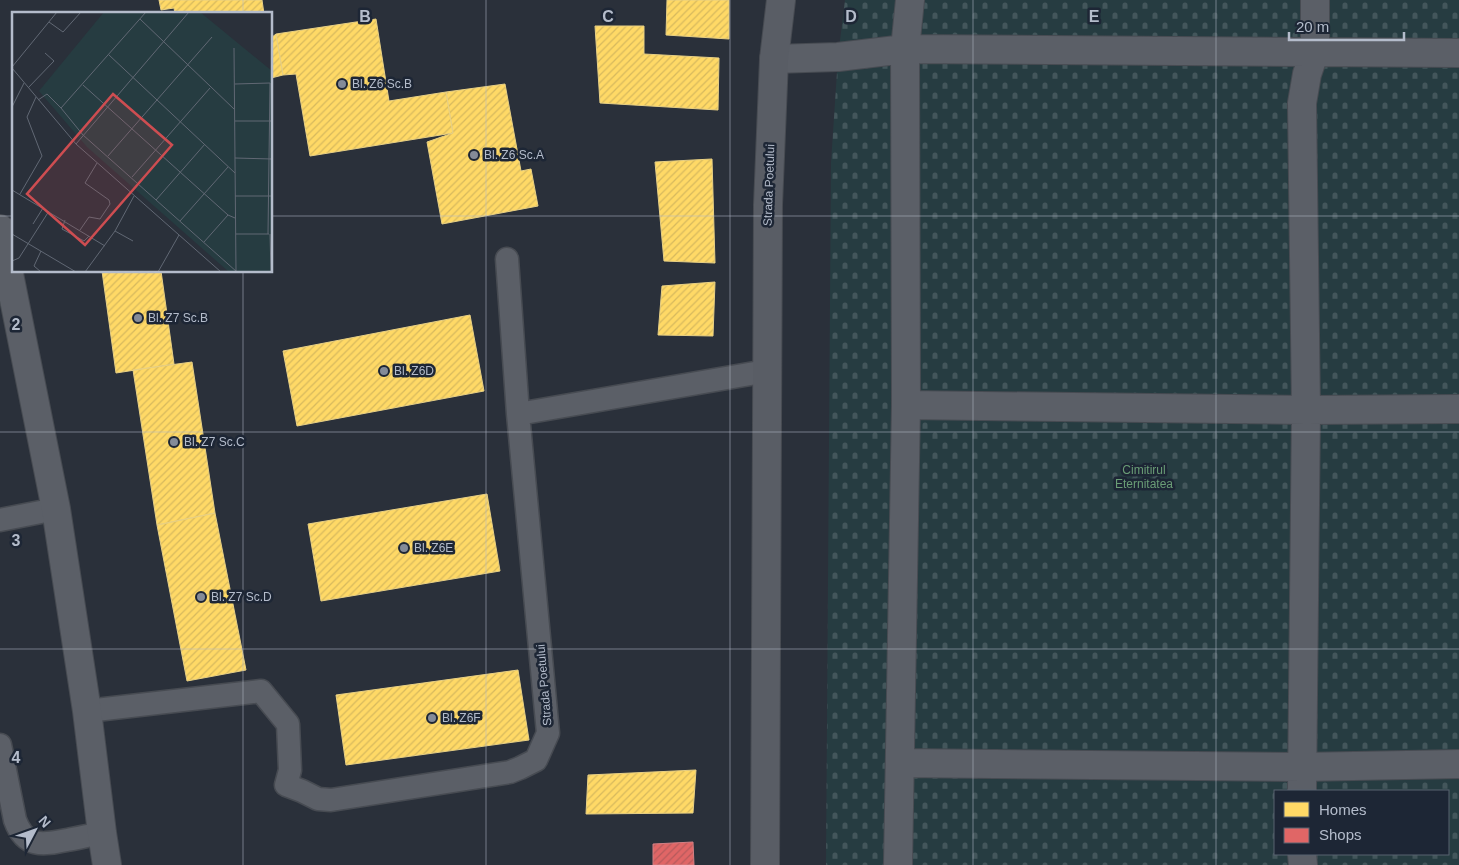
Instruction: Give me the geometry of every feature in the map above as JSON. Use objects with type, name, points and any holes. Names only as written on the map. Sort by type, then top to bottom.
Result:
[{"type":"street","name":"Strada Poetului","points":[[765,865],[768,205],[774,58],[781,0]]},
{"type":"street","points":[[898,865],[906,405],[905,49],[910,0]]},
{"type":"street","points":[[1302,779],[1306,410],[1302,103],[1307,74],[1315,51],[1315,0]]},
{"type":"street","points":[[774,58],[838,57],[905,49],[1459,52]]},
{"type":"street","points":[[1,239],[8,318],[56,510],[87,711],[102,833],[108,865]]},
{"type":"street","points":[[906,405],[1306,410],[1459,409]]},
{"type":"street","points":[[900,763],[1302,779],[1459,764]]},
{"type":"lane","points":[[507,259],[518,414],[767,371]]},
{"type":"lane","name":"Strada Poetului","points":[[87,711],[261,691],[288,724],[290,770],[286,785],[318,799],[331,800],[510,772],[536,760],[548,733],[518,414]]},
{"type":"lane","points":[[0,520],[56,510]]},
{"type":"lane","points":[[0,745],[15,820],[19,831],[26,839],[37,843],[48,843],[102,833]]},
{"type":"green space","name":"Cimitirul Eternitatea","points":[[845,0],[1459,0],[1459,865],[826,865],[831,163],[838,57]]},
{"type":"building: Homes","points":[[159,0],[262,0],[264,12],[175,12],[174,8],[161,10]]},
{"type":"building: Homes","points":[[667,0],[729,0],[729,39],[666,35]]},
{"type":"building: Homes","name":"Bl. Z6 Sc.B","points":[[376,19],[389,101],[446,92],[453,133],[310,156],[296,74],[283,75],[276,34]]},
{"type":"building: Homes","points":[[595,26],[644,26],[644,54],[719,58],[718,110],[600,103]]},
{"type":"building: Homes","points":[[276,34],[283,75],[272,78],[272,37]]},
{"type":"building: Homes","name":"Bl. Z6 Sc.A","points":[[505,84],[521,171],[531,169],[538,206],[442,224],[427,142],[453,133],[446,92]]},
{"type":"building: Homes","points":[[712,159],[715,263],[664,261],[655,162]]},
{"type":"building: Homes","name":"Bl. Z7 Sc.B","points":[[102,272],[161,272],[174,364],[116,373]]},
{"type":"building: Homes","points":[[715,282],[713,336],[658,335],[662,286]]},
{"type":"building: Homes","name":"Bl. Z6D","points":[[470,315],[484,391],[297,426],[283,351]]},
{"type":"building: Homes","name":"Bl. Z7 Sc.C","points":[[192,362],[215,513],[157,525],[133,370]]},
{"type":"building: Homes","name":"Bl. Z6E","points":[[487,494],[500,571],[321,601],[308,524]]},
{"type":"building: Homes","name":"Bl. Z7 Sc.D","points":[[215,513],[246,670],[187,681],[157,525]]},
{"type":"building: Homes","name":"Bl. Z6F","points":[[518,670],[529,740],[346,765],[336,695]]},
{"type":"building: Homes","points":[[696,770],[693,813],[586,814],[588,775]]},
{"type":"building: Shops","points":[[693,842],[694,865],[653,865],[653,844]]},
{"type":"place","name":"Bl. Z6 Sc.B","points":[[342,84]]},
{"type":"place","name":"Bl. Z6 Sc.A","points":[[474,155]]},
{"type":"place","name":"Bl. Z7 Sc.B","points":[[138,318]]},
{"type":"place","name":"Bl. Z6D","points":[[384,371]]},
{"type":"place","name":"Bl. Z7 Sc.C","points":[[174,442]]},
{"type":"place","name":"Bl. Z6E","points":[[404,548]]},
{"type":"place","name":"Bl. Z7 Sc.D","points":[[201,597]]},
{"type":"place","name":"Bl. Z6F","points":[[432,718]]}]
